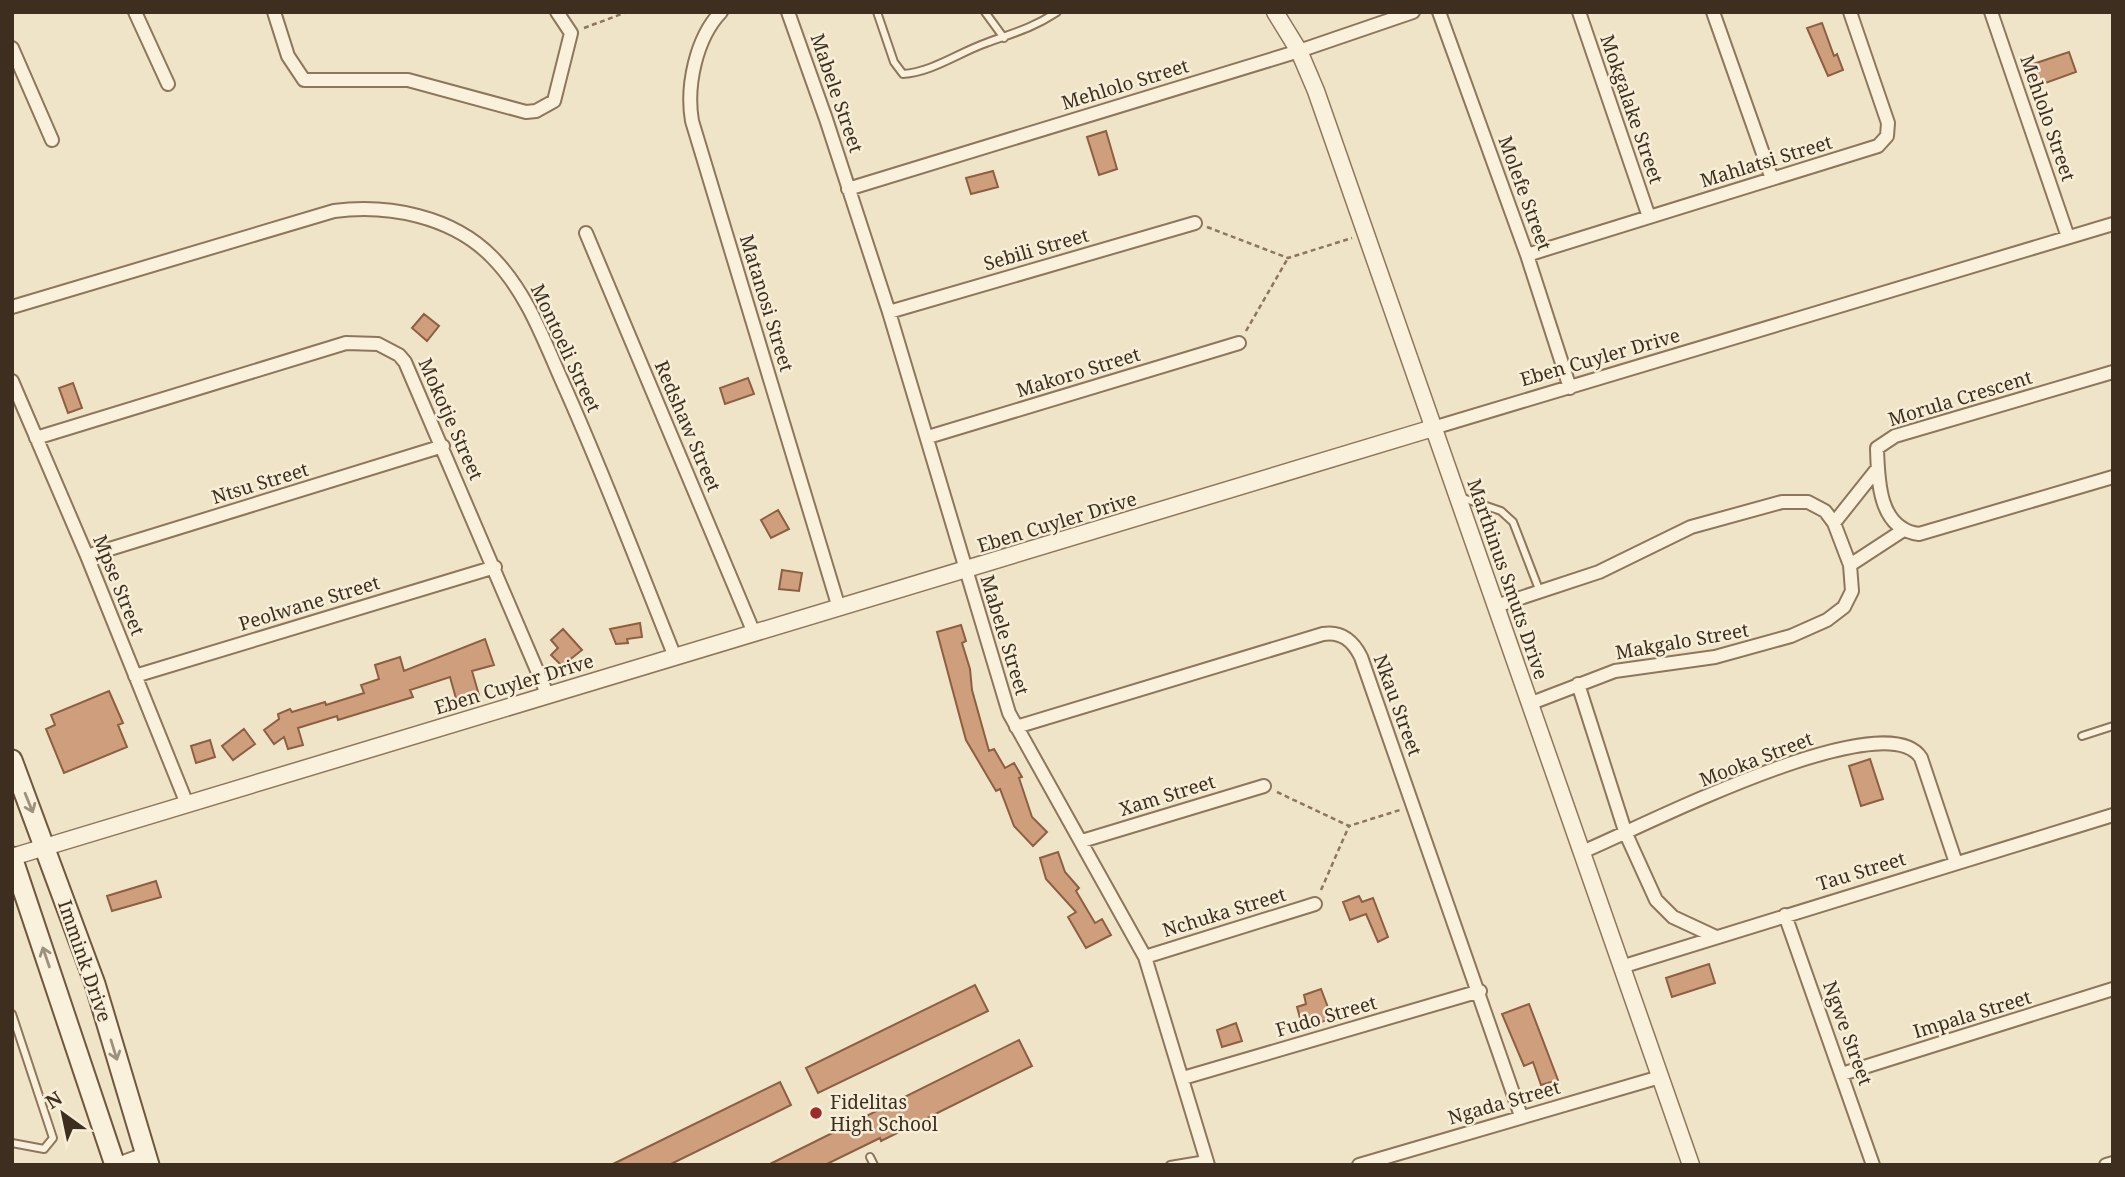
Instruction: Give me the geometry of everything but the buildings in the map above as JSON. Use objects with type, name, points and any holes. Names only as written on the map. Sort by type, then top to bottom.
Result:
[{"type":"main road","name":"Immink Drive","points":[[12,760],[95,984],[147,1159]]},
{"type":"main road","name":"Immink Drive","points":[[12,857],[115,1165]]},
{"type":"street","points":[[135,12],[168,84]]},
{"type":"street","points":[[274,12],[288,56],[304,80],[408,80],[526,111],[536,111],[554,101],[571,33],[557,12]]},
{"type":"street","name":"Matanosi Street","points":[[721,12],[708,27],[698,58],[690,99],[692,121],[839,608]]},
{"type":"street","name":"Marthinus Smuts Drive","points":[[1275,12],[1299,51],[1691,1165]]},
{"type":"street","name":"Mehlolo Street","points":[[849,189],[1299,51],[1413,12]]},
{"type":"street","name":"Molefe Street","points":[[1439,12],[1527,255],[1570,388]]},
{"type":"street","name":"Mokgalake Street","points":[[1579,12],[1649,217]]},
{"type":"street","points":[[1713,12],[1772,179]]},
{"type":"street","name":"Mahlatsi Street","points":[[1527,255],[1870,150],[1887,136],[1888,123],[1850,12]]},
{"type":"street","name":"Mehlolo Street","points":[[1991,12],[2068,237]]},
{"type":"street","name":"Mabele Street","points":[[789,13],[849,189],[928,437],[965,572],[1016,727],[1082,841],[1144,957],[1207,1162]]},
{"type":"street","points":[[12,47],[52,140]]},
{"type":"street","name":"Montoeli Street","points":[[12,307],[334,211],[361,207],[389,209],[409,213],[456,232],[491,255],[528,306],[580,421],[675,657]]},
{"type":"street","name":"Sebili Street","points":[[888,312],[1195,223]]},
{"type":"street","name":"Eben Cuyler Drive","points":[[12,857],[2113,224]]},
{"type":"street","name":"Redshaw Street","points":[[586,233],[754,634]]},
{"type":"street","name":"Mokotje Street","points":[[36,438],[346,343],[367,342],[390,349],[405,362],[548,696]]},
{"type":"street","name":"Makoro Street","points":[[928,437],[1239,343]]},
{"type":"street","name":"Morula Crescent","points":[[1877,469],[1877,449],[1895,436],[2113,372]]},
{"type":"street","name":"Mpse Street","points":[[12,381],[88,556],[187,804]]},
{"type":"street","name":"Ntsu Street","points":[[88,556],[443,446]]},
{"type":"street","points":[[1496,607],[1599,572],[1691,527],[1782,502],[1815,504],[1825,511],[1834,523],[1877,469]]},
{"type":"street","points":[[1877,469],[1885,508],[1896,527],[1902,531],[1929,533],[2113,477]]},
{"type":"street","name":"Makgalo Street","points":[[1529,704],[1578,684],[1633,667],[1715,657],[1791,636],[1827,620],[1844,607],[1852,591],[1850,565],[1834,523]]},
{"type":"street","points":[[1850,565],[1902,531]]},
{"type":"street","name":"Peolwane Street","points":[[135,676],[495,567]]},
{"type":"street","name":"Nkau Street","points":[[1016,727],[1323,634],[1335,633],[1348,639],[1361,657],[1480,991],[1521,1116]]},
{"type":"street","points":[[1578,684],[1626,834],[1656,900],[1673,917],[1716,937]]},
{"type":"street","name":"Mooka Street","points":[[1582,852],[1774,768],[1820,753],[1861,745],[1898,743],[1908,745],[1921,758],[1956,863]]},
{"type":"street","name":"Xam Street","points":[[1082,841],[1264,786]]},
{"type":"street","name":"Tau Street","points":[[1621,967],[2113,815]]},
{"type":"street","name":"Nchuka Street","points":[[1144,957],[1315,904]]},
{"type":"street","name":"Ngwe Street","points":[[1785,915],[1874,1165]]},
{"type":"street","name":"Impala Street","points":[[1842,1074],[2113,989]]},
{"type":"street","name":"Fudo Street","points":[[1183,1078],[1480,991]]},
{"type":"street","name":"Ngada Street","points":[[1359,1165],[1660,1077]]},
{"type":"street","points":[[115,1165],[147,1159]]},
{"type":"street","points":[[2106,1165],[2113,1163]]},
{"type":"lane","points":[[877,12],[894,62],[903,74],[918,73],[987,42],[1037,26],[1057,12]]},
{"type":"lane","points":[[985,12],[1004,38]]},
{"type":"lane","points":[[1457,496],[1501,511],[1513,522],[1540,592]]},
{"type":"lane","points":[[2082,736],[2113,726]]},
{"type":"lane","points":[[12,1014],[53,1139],[44,1149],[12,1143]]},
{"type":"lane","points":[[870,1157],[874,1165]]},
{"type":"lane","points":[[1170,1165],[1207,1162]]},
{"type":"path","points":[[571,33],[626,12]]},
{"type":"path","points":[[1195,223],[1288,258],[1365,234]]},
{"type":"path","points":[[1239,343],[1288,258]]},
{"type":"path","points":[[1264,786],[1349,826],[1414,805]]},
{"type":"path","points":[[1315,904],[1349,826]]},
{"type":"place","name":"Fidelitas High School","points":[[816,1113]]}]
